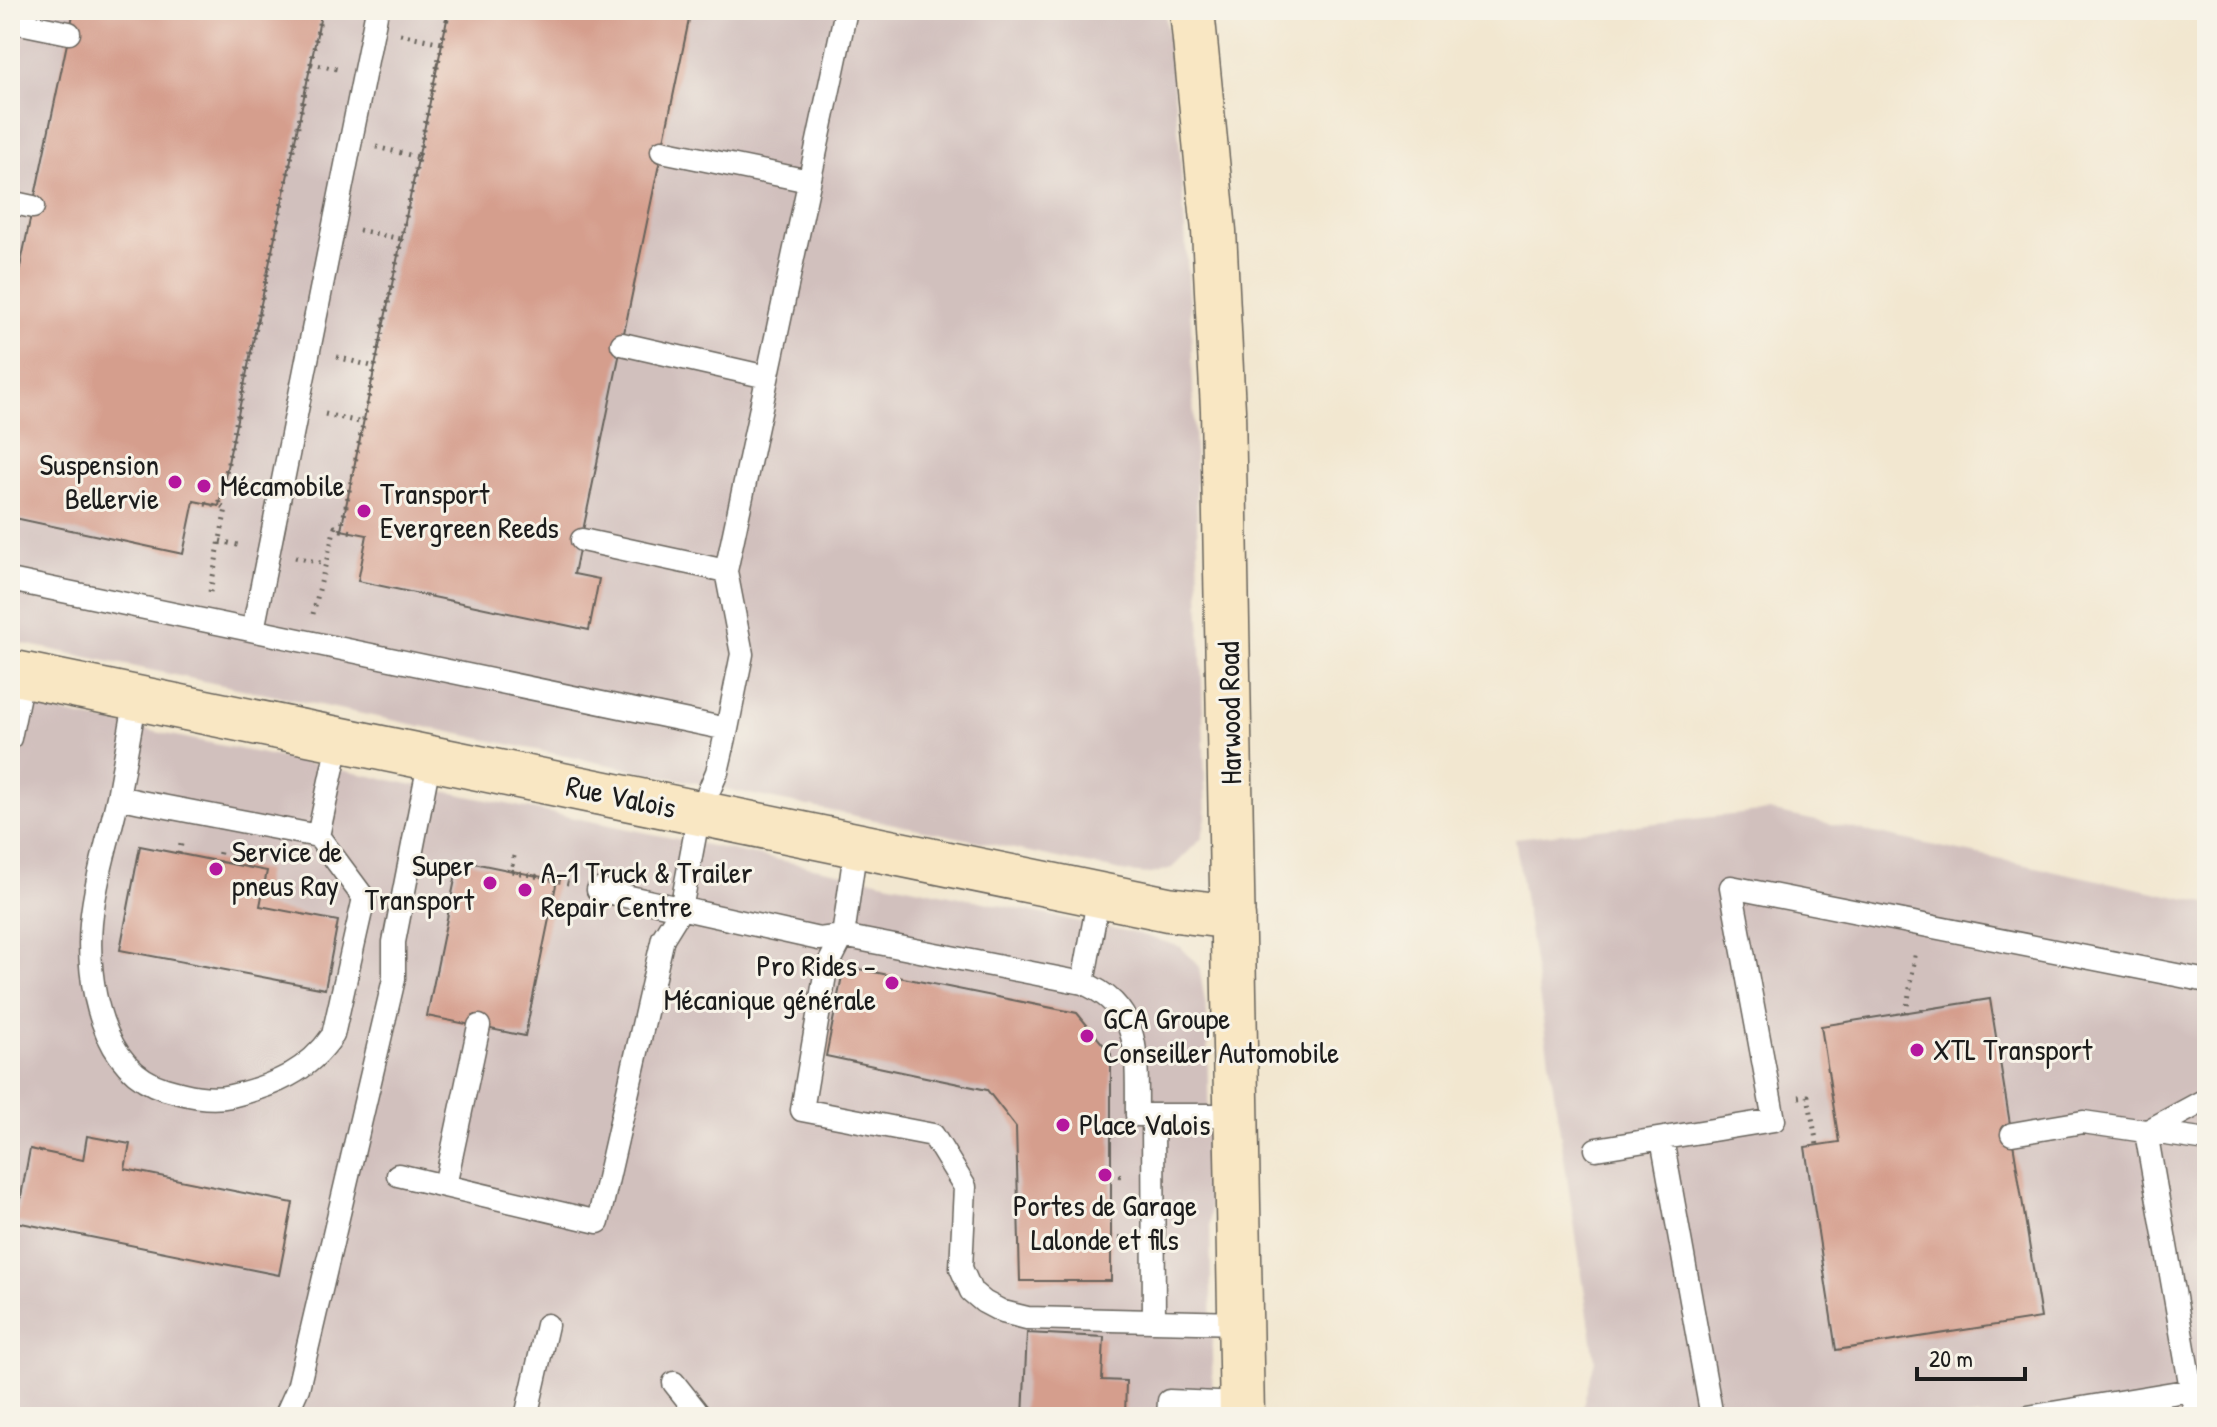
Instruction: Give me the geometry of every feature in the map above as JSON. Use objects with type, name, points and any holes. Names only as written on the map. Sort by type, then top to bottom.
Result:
[{"type":"main road","name":"Harwood Road","points":[[1192,10],[1214,231],[1223,410],[1242,1410]]},
{"type":"main road","name":"Rue Valois","points":[[17,673],[1168,909],[1233,917]]},
{"type":"lane","points":[[398,1175],[598,1222],[663,938],[681,909],[699,814],[717,772],[727,729],[742,654],[726,571],[846,10]]},
{"type":"lane","points":[[253,630],[375,19]]},
{"type":"lane","points":[[10,21],[69,33]]},
{"type":"lane","points":[[662,151],[809,181]]},
{"type":"lane","points":[[10,202],[33,207]]},
{"type":"lane","points":[[622,344],[767,377]]},
{"type":"lane","points":[[582,540],[726,571]]},
{"type":"lane","points":[[10,580],[727,729]]},
{"type":"lane","points":[[10,738],[17,673]]},
{"type":"lane","points":[[118,797],[318,836],[364,898],[333,1035],[321,1053],[297,1073],[262,1089],[225,1097],[191,1096],[150,1084],[134,1074],[114,1049],[99,1007],[90,956],[91,920],[136,698]]},
{"type":"lane","points":[[318,836],[339,739]]},
{"type":"lane","points":[[285,1417],[298,1388],[394,979],[394,942],[430,758]]},
{"type":"lane","points":[[856,845],[843,936],[826,969],[802,1110],[933,1135],[965,1187],[961,1268],[971,1291],[1003,1312],[1027,1318],[1240,1323]]},
{"type":"lane","points":[[1596,1149],[1774,1120],[1731,887],[2207,981]]},
{"type":"lane","points":[[598,890],[819,939],[843,936],[1083,983],[1105,995],[1126,1018],[1134,1036],[1137,1115],[1236,1115]]},
{"type":"lane","points":[[1083,983],[1099,895]]},
{"type":"lane","points":[[445,1186],[479,1026]]},
{"type":"lane","points":[[2146,1132],[2207,1099]]},
{"type":"lane","points":[[1153,1115],[1154,1321]]},
{"type":"lane","points":[[2012,1134],[2083,1122],[2207,1140]]},
{"type":"lane","points":[[2146,1132],[2196,1417]]},
{"type":"lane","points":[[1662,1139],[1712,1417]]},
{"type":"lane","points":[[526,1417],[547,1325]]},
{"type":"lane","points":[[674,1383],[701,1417]]},
{"type":"lane","points":[[2028,1417],[2191,1390]]},
{"type":"lane","points":[[1168,1417],[1169,1401],[1242,1410]]},
{"type":"path","points":[[219,506],[322,10]]},
{"type":"path","points":[[341,530],[449,10]]},
{"type":"path","points":[[375,19],[442,43]]},
{"type":"path","points":[[351,141],[418,157]]},
{"type":"path","points":[[334,225],[401,239]]},
{"type":"path","points":[[309,351],[375,367]]},
{"type":"path","points":[[297,408],[363,423]]},
{"type":"path","points":[[205,504],[226,508],[208,602]]},
{"type":"path","points":[[312,617],[335,527],[354,532]]},
{"type":"path","points":[[514,856],[511,871],[598,890]]},
{"type":"path","points":[[1906,1013],[1912,970]]},
{"type":"path","points":[[1798,1097],[1808,1096],[1817,1145]]},
{"type":"shaded area","points":[[10,10],[1165,10],[1179,138],[1191,323],[1206,817],[1202,838],[1172,868],[1151,874],[1126,872],[10,641]]},
{"type":"shaded area","points":[[10,702],[1140,934],[1181,947],[1199,967],[1207,1013],[1213,1417],[10,1417]]},
{"type":"shaded area","points":[[1769,811],[2207,903],[2207,1417],[1580,1417],[1595,1360],[1515,838]]},
{"type":"building","points":[[74,10],[322,10],[219,506],[194,501],[183,554],[10,517],[10,315]]},
{"type":"building","points":[[449,10],[691,10],[574,574],[599,579],[589,630],[358,581],[367,535],[341,530]]},
{"type":"building","points":[[140,846],[267,871],[260,906],[338,921],[325,989],[120,950]]},
{"type":"building","points":[[459,860],[557,880],[525,1036],[427,1016]]},
{"type":"building","name":"Place Valois","points":[[844,966],[1077,1013],[1111,1054],[1111,1281],[1020,1281],[1016,1127],[987,1090],[826,1056]]},
{"type":"building","points":[[1990,999],[2041,1318],[1836,1350],[1805,1147],[1839,1142],[1821,1026]]},
{"type":"building","points":[[87,1136],[130,1144],[125,1169],[293,1203],[279,1275],[16,1222],[30,1149],[83,1160]]},
{"type":"building","points":[[1027,1333],[1104,1337],[1102,1380],[1126,1381],[1125,1417],[1023,1417]]},
{"type":"place","name":"Suspension Bellervie","points":[[175,482]]},
{"type":"place","name":"Mécamobile","points":[[204,486]]},
{"type":"place","name":"Transport Evergreen Reeds","points":[[364,511]]},
{"type":"place","name":"Service de pneus Ray","points":[[216,869]]},
{"type":"place","name":"Super Transport","points":[[490,883]]},
{"type":"place","name":"A-1 Truck & Trailer Repair Centre","points":[[525,890]]},
{"type":"place","name":"Pro Rides - Mécanique générale","points":[[892,983]]},
{"type":"place","name":"GCA Groupe Conseiller Automobile","points":[[1087,1036]]},
{"type":"place","name":"XTL Transport","points":[[1917,1050]]},
{"type":"place","name":"Place Valois","points":[[1063,1125]]},
{"type":"place","name":"Portes de Garage Lalonde et fils","points":[[1105,1175]]}]
